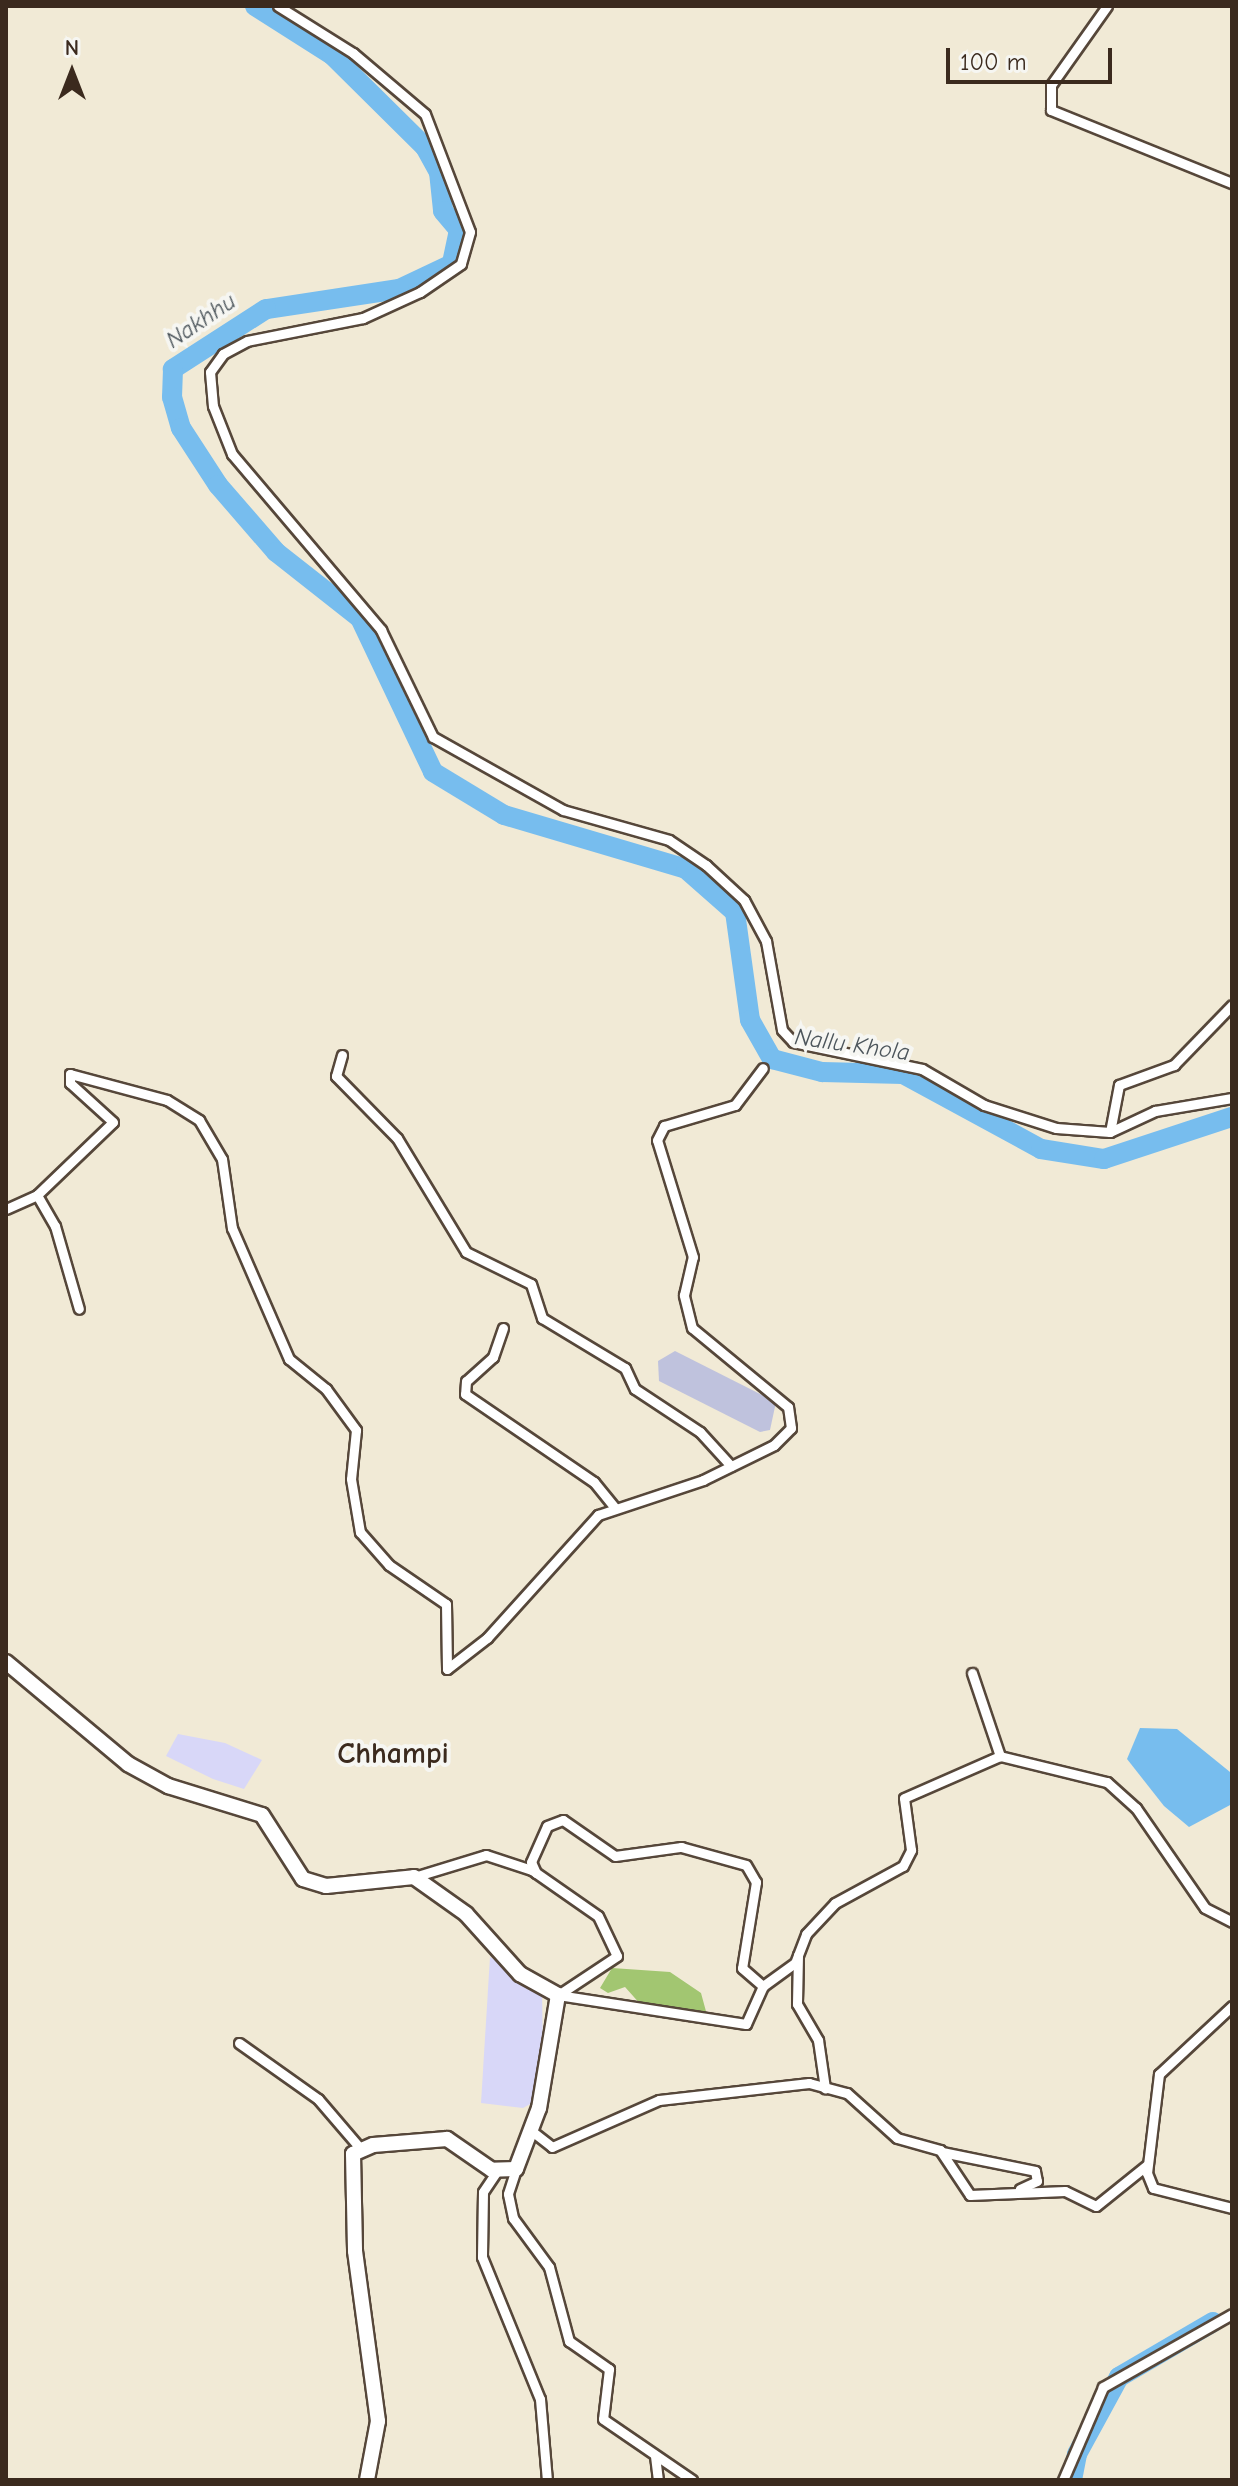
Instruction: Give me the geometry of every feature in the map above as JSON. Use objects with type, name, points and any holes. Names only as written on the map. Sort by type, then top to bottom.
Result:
[{"type":"main road","points":[[6,1662],[128,1764],[168,1786],[262,1815],[275,1827],[288,1865],[311,1884],[414,1877],[466,1914],[520,1974],[558,1995],[533,2132],[516,2169],[497,2171],[447,2139],[360,2148],[351,2159],[355,2251],[378,2421],[367,2480]]},
{"type":"street","points":[[278,6],[353,53],[425,114],[470,232],[461,264],[420,292],[363,318],[247,341],[223,354],[210,372],[213,406],[232,454],[381,630],[433,737],[563,810],[669,840],[706,865],[744,900],[766,941],[782,1030],[793,1042],[922,1069],[984,1105],[1056,1128],[1110,1132],[1155,1111],[1232,1098]]},
{"type":"street","points":[[1107,6],[1051,85],[1051,110],[1232,183]]},
{"type":"street","points":[[1110,1132],[1119,1085],[1174,1065],[1232,1005]]},
{"type":"street","points":[[342,1055],[336,1076],[397,1138],[466,1252],[531,1284],[542,1318],[625,1368],[635,1389],[700,1432],[731,1466]]},
{"type":"street","points":[[6,1209],[37,1195],[113,1122],[70,1083],[70,1074],[167,1100],[199,1120],[222,1159],[232,1228],[269,1300],[289,1359],[326,1389],[356,1430],[351,1479],[360,1532],[389,1565],[446,1604],[447,1669],[503,1622],[577,1531],[615,1508],[731,1466],[774,1445],[793,1416],[692,1328],[684,1295],[693,1257],[678,1225],[657,1134],[735,1105],[763,1068]]},
{"type":"street","points":[[37,1195],[55,1226],[79,1309]]},
{"type":"street","points":[[503,1328],[493,1357],[466,1381],[465,1394],[594,1482],[615,1508]]},
{"type":"street","points":[[972,1673],[1000,1756]]},
{"type":"street","points":[[558,1995],[738,2028],[763,1986],[798,1955],[835,1903],[903,1866],[911,1850],[904,1798],[1000,1756],[1107,1782],[1136,1808],[1205,1908],[1232,1922]]},
{"type":"street","points":[[536,1873],[531,1862],[547,1826],[563,1820],[615,1856],[681,1847],[746,1865],[756,1882],[742,1968],[763,1986]]},
{"type":"street","points":[[414,1877],[476,1855],[536,1873],[598,1916],[617,1956],[558,1995]]},
{"type":"street","points":[[798,1955],[800,2016],[818,2040],[825,2088]]},
{"type":"street","points":[[1232,2006],[1159,2074],[1147,2165],[1153,2188],[1232,2208]]},
{"type":"street","points":[[239,2043],[318,2099],[360,2148]]},
{"type":"street","points":[[533,2132],[552,2147],[659,2100],[825,2088],[847,2093],[897,2138],[942,2152],[1035,2171],[1037,2181],[1020,2189]]},
{"type":"street","points":[[942,2152],[970,2195],[1020,2189],[1073,2192],[1085,2207],[1096,2206],[1147,2165]]},
{"type":"street","points":[[516,2169],[508,2194],[513,2218],[549,2267],[569,2341],[609,2369],[603,2419],[692,2480]]},
{"type":"street","points":[[497,2171],[483,2192],[482,2257],[540,2399],[547,2480]]},
{"type":"street","points":[[1063,2480],[1103,2387],[1232,2314]]},
{"type":"street","points":[[655,2456],[658,2480]]},
{"type":"shaded area","points":[[675,1351],[776,1402],[770,1430],[760,1432],[659,1381],[658,1361]]},
{"type":"shaded area","points":[[178,1734],[225,1743],[262,1760],[244,1789],[213,1779],[166,1756]]},
{"type":"shaded area","points":[[490,1957],[542,1986],[543,2067],[532,2103],[523,2108],[481,2103]]},
{"type":"green space","points":[[612,1968],[670,1972],[701,1993],[707,2015],[642,2006],[625,1987],[608,1993],[600,1988]]},
{"type":"water","points":[[1140,1728],[1177,1729],[1230,1772],[1232,1804],[1189,1827],[1164,1806],[1127,1759]]},
{"type":"waterway","name":"Nakhhu","points":[[255,6],[332,55],[425,147],[439,172],[443,211],[459,230],[452,264],[399,289],[266,309],[173,369],[172,397],[181,428],[218,485],[276,552],[360,618],[433,772],[504,815],[686,869],[735,912],[750,1020],[772,1059],[822,1072],[903,1074],[1041,1149],[1104,1159],[1232,1117]]},
{"type":"waterway","name":"Nallu Khola","points":[[1072,2480],[1077,2454],[1119,2377],[1213,2322]]},
{"type":"district","name":"Chhampi","points":[[393,1754]]}]
